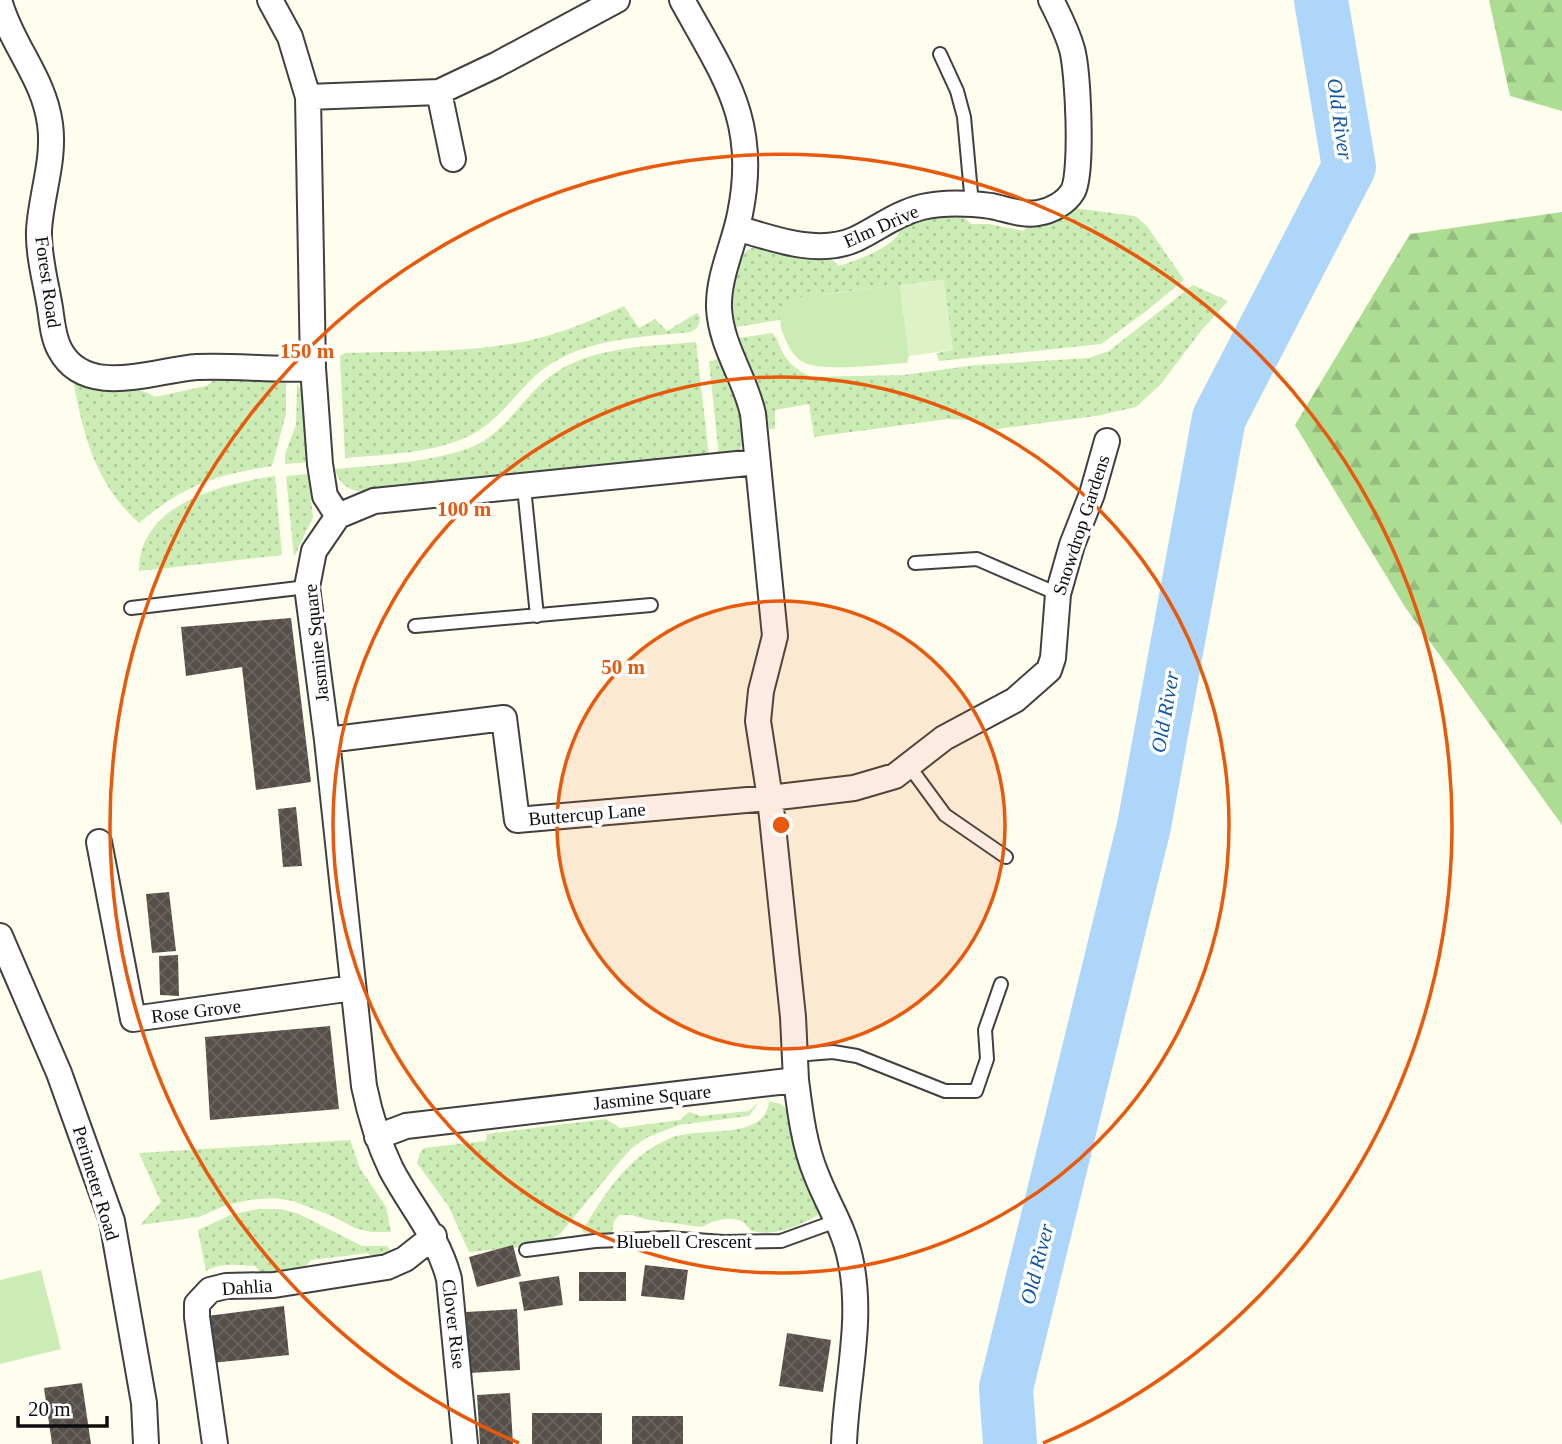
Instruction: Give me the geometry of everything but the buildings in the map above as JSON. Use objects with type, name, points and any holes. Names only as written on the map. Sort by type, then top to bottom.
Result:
[{"type":"street","points":[[270,0],[289,37],[308,97],[313,368],[325,496],[338,516],[374,501],[757,462]]},
{"type":"street","points":[[308,97],[439,92],[496,65],[617,0]]},
{"type":"street","points":[[681,0],[732,93],[743,129],[747,172],[737,228],[722,279],[719,308],[726,344],[749,397],[775,636],[761,691],[758,721],[770,799],[796,1080],[812,1162],[839,1220],[850,1256],[856,1300],[844,1444]]},
{"type":"street","name":"Elm Drive","points":[[737,228],[800,245],[838,245],[857,239],[902,213],[925,206],[972,204],[1027,214],[1053,209],[1072,192],[1078,164],[1076,72],[1067,34],[1051,0]]},
{"type":"street","name":"Forest Road","points":[[0,3],[5,19],[38,80],[51,126],[47,182],[39,231],[59,349],[72,366],[84,374],[123,378],[198,367],[313,368]]},
{"type":"street","points":[[439,92],[453,159]]},
{"type":"street","name":"Snowdrop Gardens","points":[[770,799],[880,782],[909,766],[943,738],[1015,700],[1049,670],[1053,658],[1054,617],[1058,594],[1107,441]]},
{"type":"street","name":"Jasmine Square","points":[[338,516],[314,551],[307,587],[327,740],[361,1067],[369,1112],[377,1137],[406,1126],[796,1080]]},
{"type":"street","name":"Buttercup Lane","points":[[327,740],[504,718],[517,820],[770,799]]},
{"type":"street","name":"Rose Grove","points":[[99,842],[133,1018],[353,988]]},
{"type":"street","name":"Perimeter Road","points":[[0,936],[59,1073],[112,1221],[144,1403],[146,1444]]},
{"type":"street","name":"Clover Rise","points":[[377,1137],[391,1169],[434,1236],[444,1259],[449,1279],[465,1444]]},
{"type":"street","name":"Dahlia","points":[[215,1444],[197,1317],[197,1304],[202,1296],[226,1286],[274,1285],[387,1267],[405,1259],[434,1236]]},
{"type":"lane","points":[[940,54],[957,91],[964,117],[972,204]]},
{"type":"lane","points":[[524,487],[537,616]]},
{"type":"lane","points":[[915,563],[977,559],[1058,594]]},
{"type":"lane","points":[[131,608],[307,587]]},
{"type":"lane","points":[[415,626],[651,605]]},
{"type":"lane","points":[[909,766],[945,815],[1006,857]]},
{"type":"lane","points":[[795,1055],[833,1052],[857,1056],[945,1091],[976,1091],[987,1059],[985,1030],[1001,984]]},
{"type":"lane","name":"Bluebell Crescent","points":[[526,1250],[595,1241],[667,1238],[724,1242],[781,1241],[839,1220]]},
{"type":"green space","points":[[1489,0],[1562,0],[1562,111],[1510,96]]},
{"type":"green space","points":[[1074,208],[1135,216],[1147,226],[1184,280],[1101,344],[939,361],[936,353],[953,350],[943,280],[824,294],[782,312],[780,320],[736,327],[732,292],[735,268],[747,250],[758,246],[830,258],[839,266],[878,250],[897,236],[901,225],[916,219],[960,213],[971,224],[989,224],[1023,231],[1034,222]]},
{"type":"green space","points":[[1562,212],[1562,825],[1405,607],[1295,425],[1410,234]]},
{"type":"green space","points":[[944,280],[953,350],[909,356],[900,285]]},
{"type":"green space","points":[[900,285],[909,356],[907,363],[838,367],[812,365],[799,359],[782,331],[781,316],[784,308],[794,298]]},
{"type":"green space","points":[[1193,285],[1228,301],[1200,332],[1161,384],[1136,407],[1096,416],[990,430],[972,420],[948,419],[814,437],[809,404],[775,410],[775,429],[769,429],[761,391],[739,338],[772,333],[789,362],[811,377],[904,375],[976,365],[1089,358],[1109,351]]},
{"type":"green space","points":[[624,306],[639,328],[655,319],[667,331],[697,313],[700,322],[691,332],[597,344],[562,357],[536,375],[483,428],[456,441],[409,452],[345,458],[340,356],[345,353],[445,351],[519,342],[564,331]]},
{"type":"green space","points":[[696,342],[709,456],[365,492],[345,486],[336,474],[335,469],[430,458],[467,449],[482,442],[499,429],[543,382],[577,361],[615,350]]},
{"type":"green space","points":[[718,359],[738,404],[744,430],[740,449],[733,454],[719,456],[709,362]]},
{"type":"green space","points":[[215,375],[286,381],[286,414],[272,466],[233,473],[201,484],[171,499],[139,523],[112,492],[94,458],[73,380],[136,389],[155,397],[206,386]]},
{"type":"green space","points":[[297,384],[304,397],[308,462],[285,464],[285,454],[296,425]]},
{"type":"green space","points":[[308,474],[313,517],[294,557],[286,476]]},
{"type":"green space","points":[[275,476],[282,555],[139,571],[143,548],[153,529],[168,513],[209,492]]},
{"type":"green space","points":[[769,1101],[781,1104],[790,1112],[800,1166],[824,1211],[799,1225],[769,1233],[751,1230],[743,1222],[733,1219],[717,1220],[702,1227],[631,1215],[619,1215],[614,1221],[611,1237],[592,1236],[582,1231],[619,1177],[642,1154],[671,1138],[744,1128],[765,1114]]},
{"type":"green space","points":[[759,1102],[749,1116],[679,1125],[648,1137],[621,1160],[560,1234],[542,1245],[469,1252],[449,1207],[417,1163],[424,1148],[486,1141],[487,1134],[606,1119],[620,1128],[680,1120],[689,1112],[701,1116],[749,1111]]},
{"type":"green space","points":[[350,1140],[360,1168],[386,1207],[391,1232],[371,1232],[355,1228],[293,1201],[274,1198],[224,1206],[199,1217],[140,1225],[161,1202],[139,1153]]},
{"type":"green space","points":[[258,1209],[281,1209],[299,1214],[362,1246],[387,1246],[392,1253],[377,1261],[368,1253],[311,1260],[299,1274],[264,1277],[255,1266],[236,1265],[218,1266],[206,1271],[198,1230],[233,1214]]},
{"type":"green space","points":[[41,1270],[61,1349],[0,1364],[0,1280]]},
{"type":"waterway","name":"Old River","points":[[1010,1444],[1006,1388],[1144,826],[1219,418],[1349,167],[1321,0]]}]
